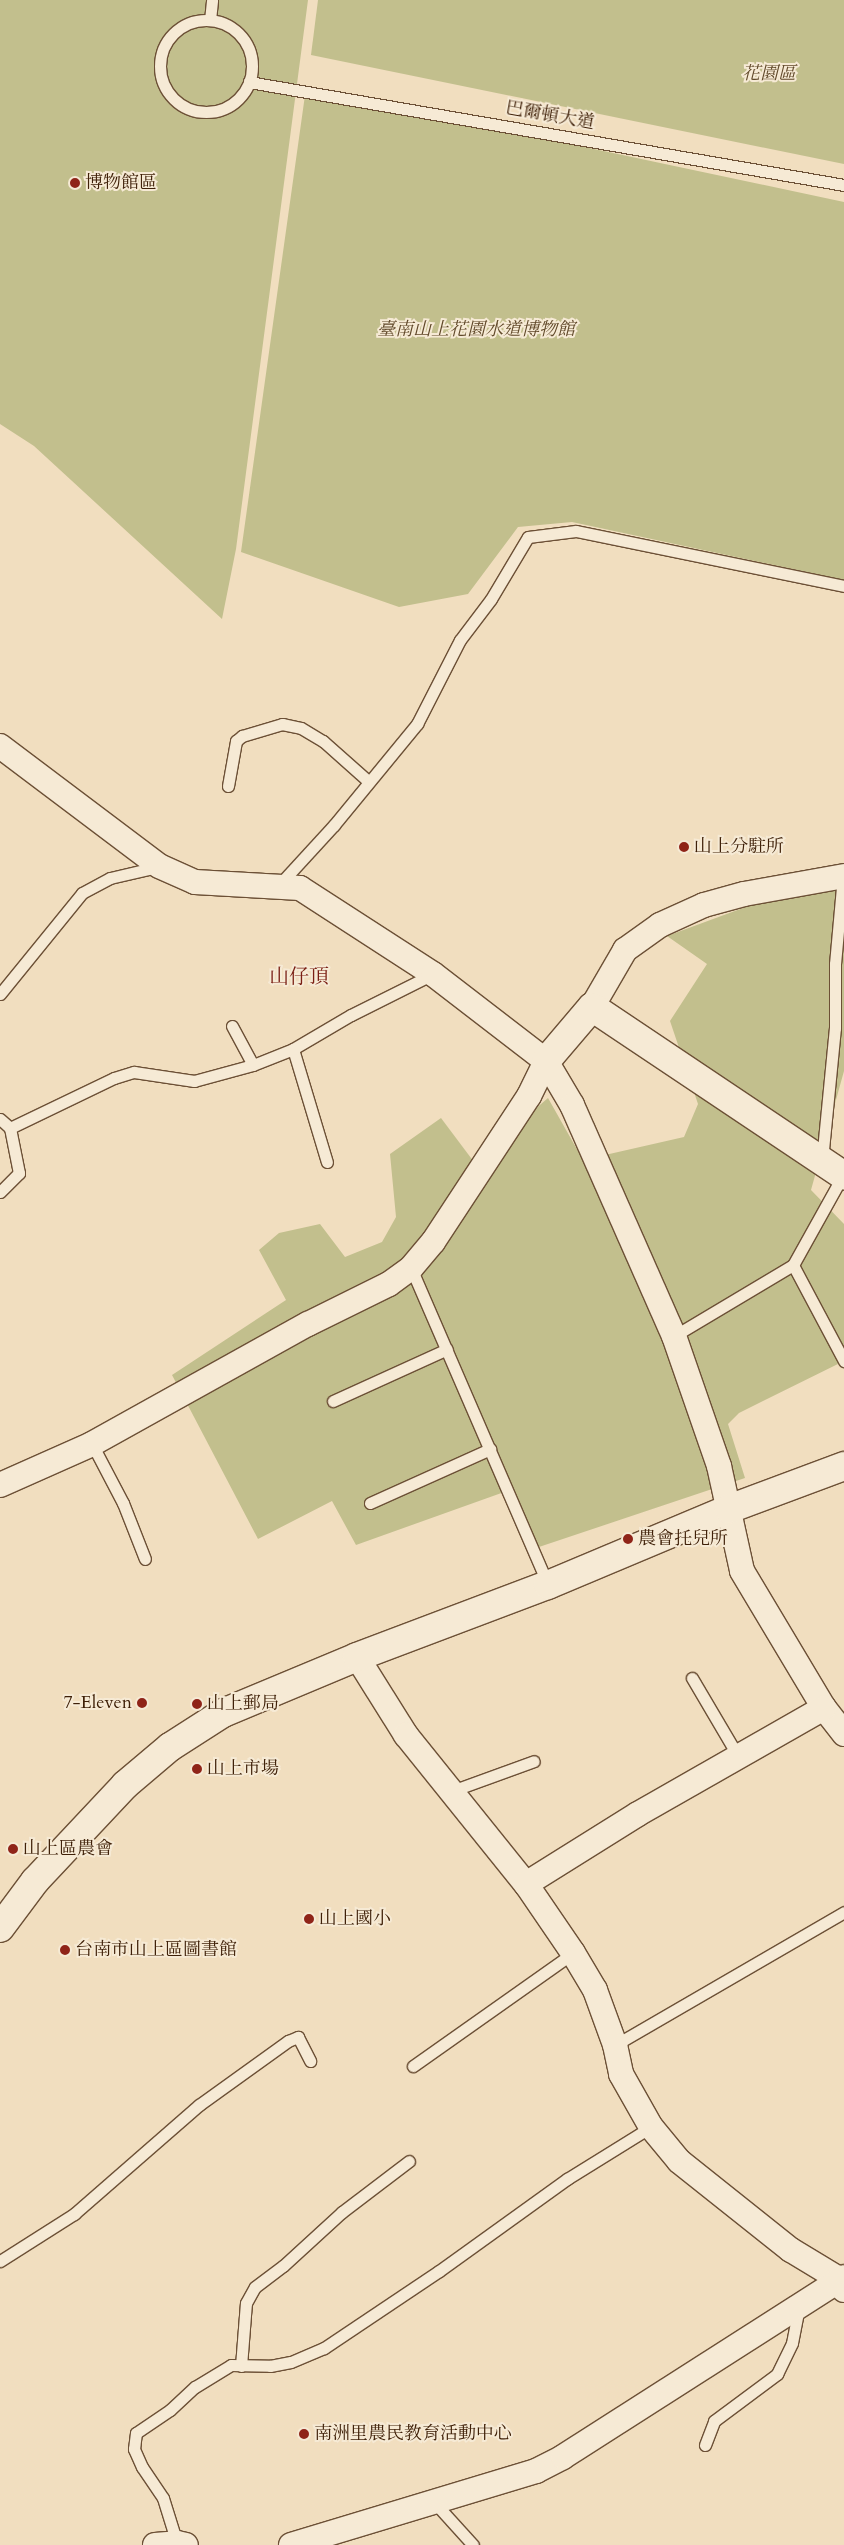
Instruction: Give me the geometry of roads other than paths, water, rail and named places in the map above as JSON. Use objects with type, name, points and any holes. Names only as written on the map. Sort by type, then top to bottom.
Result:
[{"type":"main road","points":[[546,1061],[592,1007],[836,1170]]},
{"type":"main road","points":[[0,1928],[35,1881],[96,1815],[152,1761],[195,1730],[223,1713],[358,1657],[548,1585],[729,1510],[844,1466]]},
{"type":"street","points":[[0,746],[159,866],[195,882],[280,885],[300,888],[433,974],[546,1061],[572,1105],[674,1336],[719,1466],[742,1571],[824,1708],[844,1734]]},
{"type":"street","points":[[592,1007],[625,950],[660,925],[704,905],[744,894],[844,876]]},
{"type":"street","points":[[0,1485],[92,1444],[308,1324],[390,1284],[411,1268],[433,1242],[528,1096],[546,1061]]},
{"type":"street","points":[[291,2545],[536,2471],[563,2457],[799,2305],[842,2282],[791,2250],[679,2161],[651,2127],[621,2074],[616,2045],[595,1990],[573,1953],[526,1884],[449,1792],[406,1735],[358,1657]]},
{"type":"street","points":[[526,1884],[638,1814],[824,1708]]},
{"type":"lane","points":[[210,20],[212,0]]},
{"type":"lane","points":[[210,20],[233,28],[248,47],[252,58],[249,82],[236,102],[214,112],[202,112],[179,104],[164,85],[160,61],[168,39],[187,24],[210,20]]},
{"type":"lane","name":"巴爾頓大道","points":[[249,82],[844,185]]},
{"type":"lane","points":[[280,885],[334,826],[368,781],[417,724],[460,640],[491,599],[528,537],[576,531],[844,586]]},
{"type":"lane","points":[[228,786],[236,741],[242,736],[282,724],[301,728],[323,741],[368,781]]},
{"type":"lane","points":[[0,994],[82,893],[110,878],[159,866]]},
{"type":"lane","points":[[674,1336],[793,1265],[836,1170],[839,1029],[835,964],[844,876]]},
{"type":"lane","points":[[10,1128],[114,1078],[134,1072],[194,1081],[253,1066],[293,1049],[351,1015],[433,974]]},
{"type":"lane","points":[[232,1026],[253,1066]]},
{"type":"lane","points":[[293,1049],[327,1162]]},
{"type":"lane","points":[[0,1119],[10,1128],[19,1173],[0,1192]]},
{"type":"lane","points":[[793,1265],[844,1361]]},
{"type":"lane","points":[[411,1268],[548,1585]]},
{"type":"lane","points":[[333,1401],[447,1349]]},
{"type":"lane","points":[[92,1444],[123,1503],[145,1559]]},
{"type":"lane","points":[[370,1503],[490,1449]]},
{"type":"lane","points":[[692,1678],[738,1756]]},
{"type":"lane","points":[[449,1792],[534,1761]]},
{"type":"lane","points":[[616,2045],[844,1912]]},
{"type":"lane","points":[[413,2066],[573,1953]]},
{"type":"lane","points":[[0,2261],[74,2214],[199,2105],[288,2041],[298,2037],[310,2061]]},
{"type":"lane","points":[[173,2544],[163,2498],[142,2467],[134,2449],[136,2433],[170,2410],[195,2386],[231,2365],[270,2366],[291,2362],[324,2348],[439,2271],[567,2179],[651,2127]]},
{"type":"lane","points":[[241,2366],[246,2302],[255,2287],[284,2266],[342,2212],[409,2161]]},
{"type":"lane","points":[[705,2445],[714,2421],[777,2374],[792,2342],[799,2305]]},
{"type":"lane","points":[[434,2502],[473,2545]]},
{"type":"place","name":"博物館區","points":[[75,183]]},
{"type":"place","name":"山上分駐所","points":[[684,847]]},
{"type":"place","name":"農會托兒所","points":[[628,1539]]},
{"type":"place","name":"7-Eleven","points":[[142,1703]]},
{"type":"place","name":"山上郵局","points":[[197,1704]]},
{"type":"place","name":"山上市場","points":[[197,1769]]},
{"type":"place","name":"山上區農會","points":[[13,1849]]},
{"type":"place","name":"山上國小","points":[[309,1919]]},
{"type":"place","name":"台南市山上區圖書館","points":[[65,1950]]},
{"type":"place","name":"南洲里農民教育活動中心","points":[[304,2434]]},
{"type":"district","name":"山仔頂","points":[[299,976]]},
{"type":"park label","name":"花園區","points":[[769,74]]},
{"type":"park label","name":"臺南山上花園水道博物館","points":[[476,330]]}]
